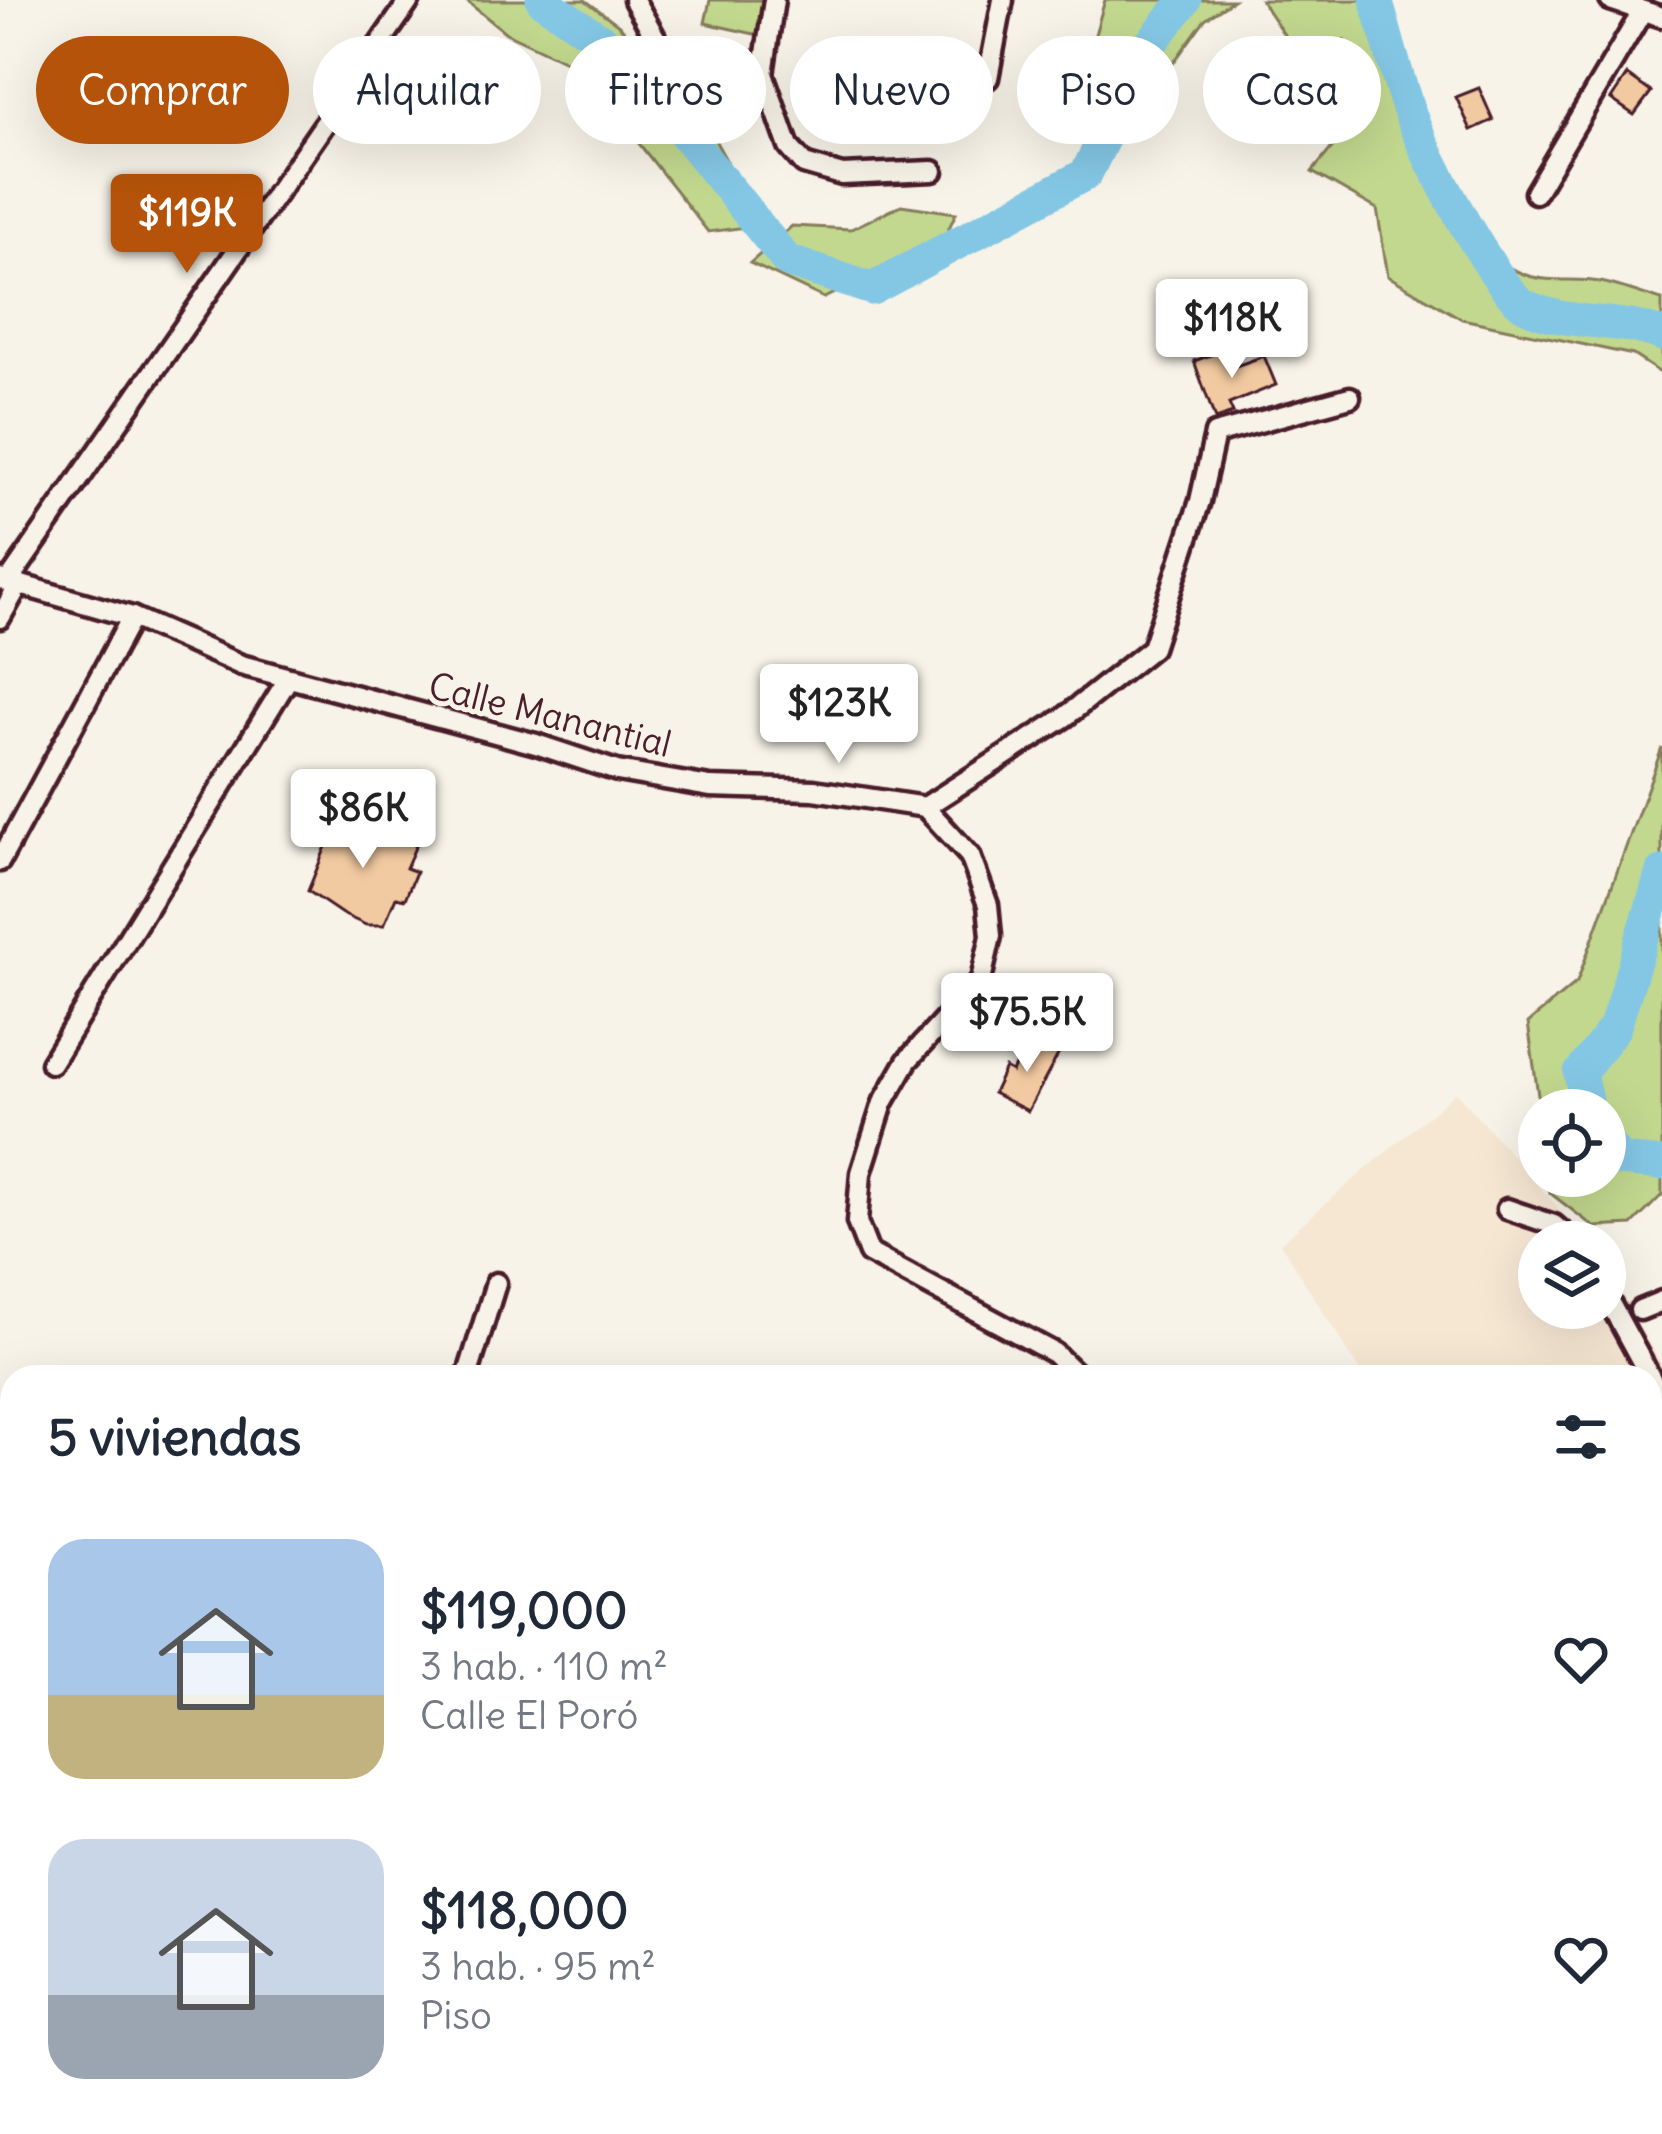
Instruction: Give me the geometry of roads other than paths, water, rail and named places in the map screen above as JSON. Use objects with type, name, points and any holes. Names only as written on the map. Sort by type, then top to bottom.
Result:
[{"type":"street","points":[[0,618],[9,582],[410,0]]},
{"type":"street","points":[[634,0],[655,36]]},
{"type":"street","points":[[774,0],[763,74],[789,147],[804,164],[842,175],[933,171]]},
{"type":"street","points":[[993,52],[1003,0]]},
{"type":"street","points":[[1610,0],[1662,16]]},
{"type":"street","points":[[1535,193],[1642,12]]},
{"type":"street","points":[[1066,1365],[1054,1353],[869,1253],[860,1238],[856,1222],[861,1172],[883,1103],[907,1061],[981,980],[991,936],[988,905],[970,856],[926,807],[1065,717],[1151,649],[1200,501],[1215,434],[1349,397]]},
{"type":"street","name":"Calle Manantial","points":[[9,582],[133,616],[241,665],[536,744],[617,771],[710,787],[814,790],[926,807]]},
{"type":"street","points":[[0,861],[133,616]]},
{"type":"street","points":[[51,1064],[288,679]]},
{"type":"street","points":[[1507,1209],[1542,1221]]},
{"type":"street","points":[[471,1365],[496,1283]]},
{"type":"street","points":[[1640,1310],[1662,1300]]},
{"type":"street","points":[[1624,1329],[1644,1365]]},
{"type":"waterway","points":[[542,0],[620,53],[787,261],[872,289],[1086,174],[1148,47],[1185,0]]},
{"type":"waterway","points":[[1376,0],[1418,134],[1462,219],[1513,295],[1543,313],[1662,335]]},
{"type":"waterway","points":[[1583,1089],[1580,1073],[1615,1027],[1662,872]]},
{"type":"waterway","points":[[1626,1161],[1662,1164]]}]
